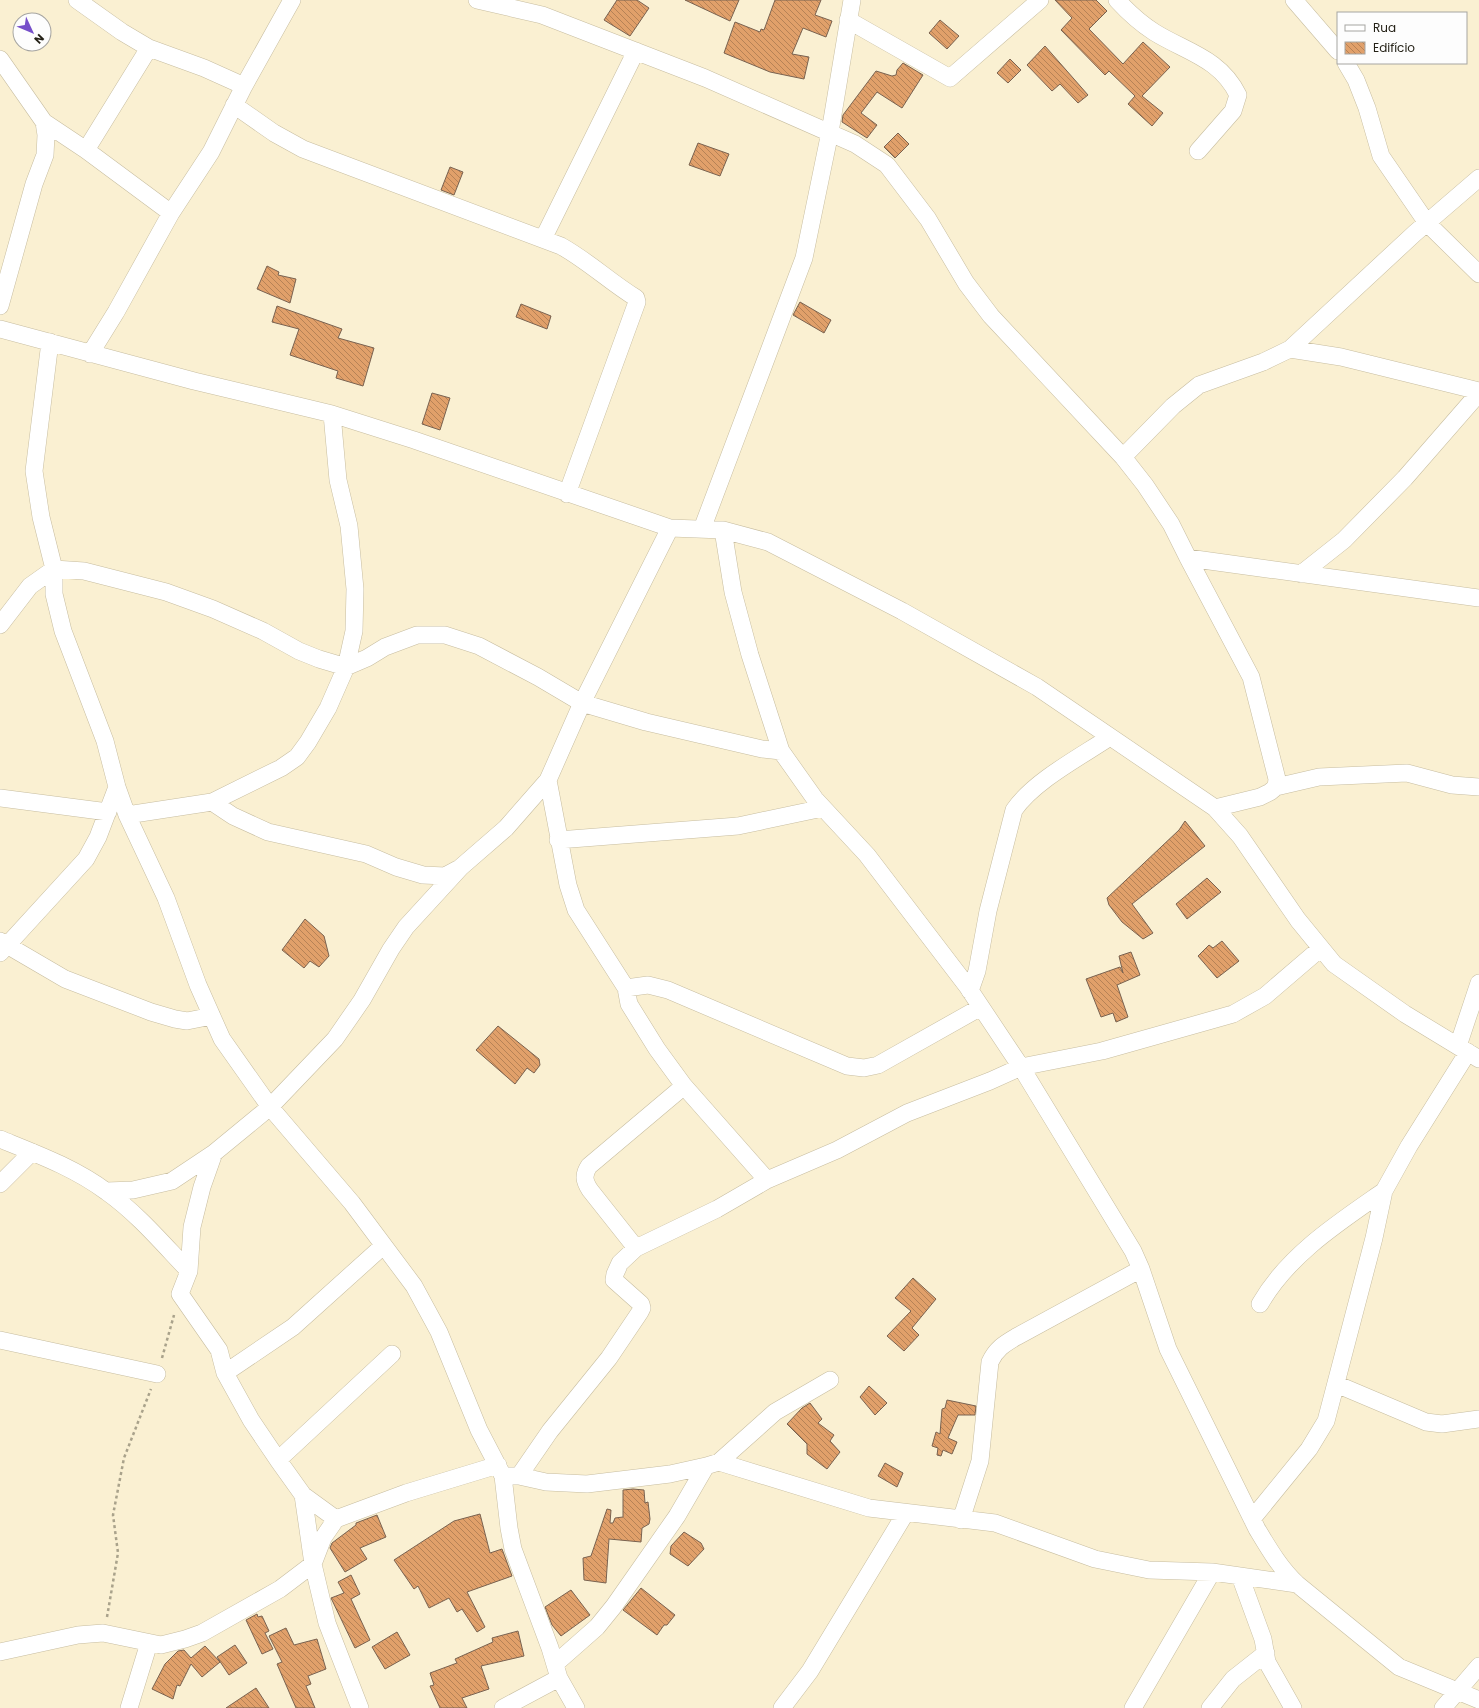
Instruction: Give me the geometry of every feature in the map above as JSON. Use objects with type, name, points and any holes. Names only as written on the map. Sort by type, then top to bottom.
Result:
[{"type":"street","points":[[77,0],[122,32],[149,48],[204,68],[244,86]]},
{"type":"street","points":[[90,354],[116,312],[171,213],[211,152],[244,86],[292,0]]},
{"type":"street","points":[[477,0],[542,15],[705,78],[830,132],[868,151],[887,165],[928,220],[966,283],[991,316],[1123,457],[1146,485],[1171,524],[1252,677],[1277,779],[1276,787]]},
{"type":"street","points":[[702,528],[804,258],[830,132],[852,0]]},
{"type":"street","points":[[848,20],[950,78],[1040,0]]},
{"type":"street","points":[[1117,0],[1129,13],[1155,32],[1203,56],[1222,72],[1238,95],[1233,111],[1198,151]]},
{"type":"street","points":[[1294,0],[1337,50]]},
{"type":"street","points":[[86,150],[149,48]]},
{"type":"street","points":[[544,239],[636,51]]},
{"type":"street","points":[[0,59],[44,122],[86,150],[171,213]]},
{"type":"street","points":[[1347,64],[1356,80],[1367,108],[1382,156],[1427,222],[1479,274]]},
{"type":"street","points":[[234,105],[274,133],[303,149],[544,239],[582,258],[637,300],[567,494]]},
{"type":"street","points":[[224,126],[255,120]]},
{"type":"street","points":[[0,306],[34,184],[45,155],[46,135],[44,122]]},
{"type":"street","points":[[1123,457],[1173,406],[1199,385],[1263,362],[1290,349],[1427,222],[1479,178]]},
{"type":"street","points":[[0,329],[90,354],[332,414],[414,440],[567,494],[670,528],[702,528],[723,530],[768,542],[902,611],[1037,687],[1215,808],[1240,836],[1298,920],[1334,964],[1405,1014],[1468,1053]]},
{"type":"street","points":[[50,342],[34,471],[41,517],[54,569],[54,594],[63,631],[105,741],[117,788],[127,815],[166,898],[198,985],[222,1039],[270,1107],[352,1203],[414,1286],[439,1332],[479,1430],[506,1473],[509,1528],[513,1549],[557,1671],[576,1708]]},
{"type":"street","points":[[1290,349],[1341,357],[1479,392],[1405,478],[1344,540],[1301,574]]},
{"type":"street","points":[[127,815],[212,802],[281,768],[297,757],[308,742],[328,708],[346,667],[354,631],[355,590],[349,526],[338,480],[332,414]]},
{"type":"street","points":[[107,1191],[133,1190],[172,1181],[214,1153],[270,1107],[335,1039],[362,1000],[391,949],[406,927],[461,867],[506,828],[548,780],[582,703],[670,528]]},
{"type":"street","points":[[723,530],[733,592],[750,655],[781,751],[815,799],[868,855],[970,991],[1021,1066],[1133,1251],[1168,1348],[1252,1519],[1274,1557],[1285,1572],[1297,1584],[1399,1667],[1479,1700]]},
{"type":"street","points":[[1188,558],[1479,598]]},
{"type":"street","points":[[0,625],[30,586],[54,569],[84,571],[166,592],[213,609],[319,659],[346,667],[367,658],[385,647],[417,635],[445,635],[479,646],[538,677],[582,703],[654,723],[762,749],[781,751]]},
{"type":"street","points":[[970,991],[977,971],[988,911],[1014,810],[1020,800],[1035,787],[1110,737]]},
{"type":"street","points":[[1215,808],[1260,797],[1276,787],[1319,776],[1407,773],[1452,785],[1479,787]]},
{"type":"street","points":[[548,780],[558,840],[568,885],[576,910],[626,988],[629,1004],[657,1049],[684,1086],[767,1180]]},
{"type":"street","points":[[117,788],[98,837],[86,859],[2,947],[65,979],[152,1012],[187,1021],[212,1016]]},
{"type":"street","points":[[0,798],[108,812]]},
{"type":"street","points":[[212,802],[233,816],[268,832],[366,854],[396,867],[423,875],[445,876],[461,867]]},
{"type":"street","points":[[558,840],[738,826],[823,808]]},
{"type":"street","points":[[506,1473],[550,1431],[609,1358],[640,1312],[642,1308],[641,1304],[614,1280],[614,1274],[620,1263],[636,1248],[717,1209],[767,1180],[837,1150],[907,1113],[990,1081],[1021,1066],[1102,1052],[1233,1014],[1265,996],[1321,948]]},
{"type":"street","points":[[1252,1519],[1309,1449],[1326,1421],[1374,1238],[1384,1191],[1409,1146],[1468,1053],[1479,983]]},
{"type":"street","points":[[626,988],[648,984],[668,990],[847,1066],[864,1068],[878,1065],[981,1007]]},
{"type":"street","points":[[636,1248],[590,1190],[585,1182],[585,1173],[589,1166],[684,1086]]},
{"type":"street","points":[[0,1139],[62,1164],[107,1191],[142,1222],[189,1271]]},
{"type":"street","points":[[0,1184],[32,1152]]},
{"type":"street","points":[[214,1153],[202,1187],[192,1227],[189,1271],[180,1294],[219,1350],[225,1373],[251,1420],[278,1460],[303,1495],[336,1519]]},
{"type":"street","points":[[1260,1304],[1269,1288],[1304,1251],[1384,1191]]},
{"type":"street","points":[[225,1373],[293,1327],[384,1246]]},
{"type":"street","points":[[961,1520],[980,1460],[990,1362],[994,1352],[1000,1346],[1016,1337],[1141,1270]]},
{"type":"street","points":[[0,1340],[157,1374]]},
{"type":"street","points":[[278,1460],[392,1354]]},
{"type":"street","points":[[503,1708],[557,1671],[596,1627],[614,1606],[713,1464],[776,1412],[830,1380]]},
{"type":"street","points":[[1336,1384],[1426,1422],[1442,1424],[1479,1419]]},
{"type":"street","points":[[0,1652],[78,1635],[103,1633],[161,1645],[186,1639],[202,1633],[280,1588],[313,1564],[323,1538],[336,1519],[420,1488],[506,1473],[546,1482],[587,1484],[670,1474],[713,1464],[869,1508],[905,1514],[995,1523],[1095,1559],[1142,1569],[1212,1572],[1297,1584]]},
{"type":"street","points":[[303,1495],[313,1564],[326,1623],[360,1708]]},
{"type":"street","points":[[782,1708],[810,1671],[905,1514]]},
{"type":"street","points":[[1132,1708],[1212,1572]]},
{"type":"street","points":[[1240,1576],[1260,1629],[1267,1662],[1274,1677],[1293,1708]]},
{"type":"street","points":[[129,1708],[149,1642]]},
{"type":"street","points":[[1210,1708],[1233,1679],[1266,1653]]},
{"type":"street","points":[[1443,1708],[1479,1666]]},
{"type":"path","points":[[103,1633],[112,1595],[118,1553],[113,1515],[124,1458],[157,1374],[180,1294]]},
{"type":"building","points":[[617,0],[637,0],[649,8],[630,36],[604,20]]},
{"type":"building","points":[[685,0],[739,0],[730,21]]},
{"type":"building","points":[[775,0],[821,0],[815,15],[832,21],[826,37],[803,28],[792,54],[809,57],[804,79],[770,72],[724,53],[735,22],[760,32],[761,29],[764,30]]},
{"type":"building","points":[[1055,0],[1096,0],[1107,11],[1089,29],[1123,64],[1143,42],[1170,67],[1142,96],[1163,113],[1152,126],[1128,104],[1135,96],[1109,71],[1105,75],[1061,30],[1072,18]]},
{"type":"building","points":[[940,20],[959,36],[947,49],[929,33]]},
{"type":"building","points":[[1045,46],[1088,95],[1078,103],[1060,84],[1052,91],[1027,65]]},
{"type":"building","points":[[1010,59],[1021,70],[1008,83],[997,73]]},
{"type":"building","points":[[903,63],[923,75],[902,108],[877,92],[861,113],[877,125],[867,138],[842,122],[843,115],[876,71],[892,76],[896,75],[897,70]]},
{"type":"building","points":[[898,133],[909,144],[895,158],[884,147]]},
{"type":"building","points":[[698,143],[729,154],[720,176],[689,165]]},
{"type":"building","points":[[450,167],[463,172],[454,195],[441,190]]},
{"type":"building","points":[[267,266],[279,272],[278,275],[296,279],[290,303],[257,289]]},
{"type":"building","points":[[800,302],[831,320],[824,333],[793,315]]},
{"type":"building","points":[[521,304],[551,316],[547,329],[516,317]]},
{"type":"building","points":[[277,306],[342,329],[338,338],[374,348],[363,386],[336,378],[338,371],[290,355],[299,329],[272,322]]},
{"type":"building","points":[[432,393],[450,398],[440,430],[422,424]]},
{"type":"building","points":[[1185,821],[1205,846],[1132,904],[1153,933],[1143,939],[1122,922],[1109,905],[1107,898],[1179,830]]},
{"type":"building","points":[[1207,878],[1221,892],[1187,919],[1176,904]]},
{"type":"building","points":[[305,919],[324,936],[329,956],[319,967],[310,961],[304,968],[282,950]]},
{"type":"building","points":[[1222,941],[1239,961],[1217,978],[1198,956],[1209,945],[1213,948]]},
{"type":"building","points":[[1131,952],[1140,975],[1117,985],[1128,1017],[1116,1022],[1113,1013],[1101,1017],[1086,979],[1120,967],[1123,973],[1119,956]]},
{"type":"building","points":[[498,1026],[539,1059],[540,1065],[534,1073],[527,1068],[515,1084],[476,1050]]},
{"type":"building","points":[[913,1278],[936,1299],[912,1328],[919,1335],[904,1351],[887,1336],[911,1311],[895,1298]]},
{"type":"building","points":[[869,1386],[887,1403],[875,1415],[860,1397]]},
{"type":"building","points":[[947,1400],[976,1406],[975,1415],[958,1415],[948,1438],[957,1442],[952,1454],[943,1450],[941,1456],[937,1455],[938,1448],[932,1446],[936,1432],[940,1434],[942,1409],[945,1408]]},
{"type":"building","points":[[810,1403],[822,1419],[818,1423],[834,1435],[830,1441],[840,1452],[827,1469],[807,1454],[807,1444],[787,1424],[802,1408]]},
{"type":"building","points":[[885,1463],[903,1473],[897,1487],[878,1476]]},
{"type":"building","points":[[623,1490],[644,1490],[645,1503],[648,1502],[650,1519],[649,1524],[642,1528],[641,1542],[609,1539],[606,1583],[584,1580],[583,1558],[591,1556],[607,1509],[611,1510],[610,1523],[613,1523],[615,1518],[623,1517]]},
{"type":"building","points":[[480,1514],[490,1553],[502,1549],[512,1576],[467,1592],[485,1627],[477,1632],[462,1609],[457,1612],[449,1598],[429,1608],[418,1586],[414,1589],[394,1560],[454,1521]]},
{"type":"building","points":[[377,1515],[386,1537],[360,1548],[367,1559],[345,1572],[330,1548],[332,1543],[356,1525],[356,1523]]},
{"type":"building","points":[[684,1532],[701,1543],[704,1549],[688,1566],[670,1554],[671,1546]]},
{"type":"building","points":[[351,1575],[360,1594],[351,1599],[370,1640],[355,1648],[331,1598],[344,1593],[338,1582]]},
{"type":"building","points":[[641,1588],[675,1615],[667,1625],[664,1625],[657,1635],[623,1610]]},
{"type":"building","points":[[571,1590],[590,1615],[561,1636],[552,1625],[545,1607]]},
{"type":"building","points":[[257,1614],[258,1617],[262,1616],[269,1631],[265,1633],[273,1649],[262,1654],[246,1620]]},
{"type":"building","points":[[286,1628],[294,1645],[317,1639],[326,1669],[308,1676],[311,1684],[306,1686],[315,1708],[296,1708],[277,1664],[282,1662],[269,1636]]},
{"type":"building","points":[[518,1631],[524,1656],[481,1666],[489,1689],[462,1698],[467,1708],[440,1708],[430,1686],[434,1685],[430,1673],[457,1663],[455,1659],[493,1642],[492,1638]]},
{"type":"building","points":[[397,1632],[410,1655],[385,1669],[372,1647]]},
{"type":"building","points":[[235,1645],[247,1663],[229,1675],[217,1657]]},
{"type":"building","points":[[205,1646],[220,1662],[202,1677],[191,1664],[180,1686],[177,1685],[173,1699],[152,1689],[165,1664],[178,1651],[184,1650],[191,1658]]},
{"type":"building","points":[[256,1688],[269,1708],[226,1708]]}]
